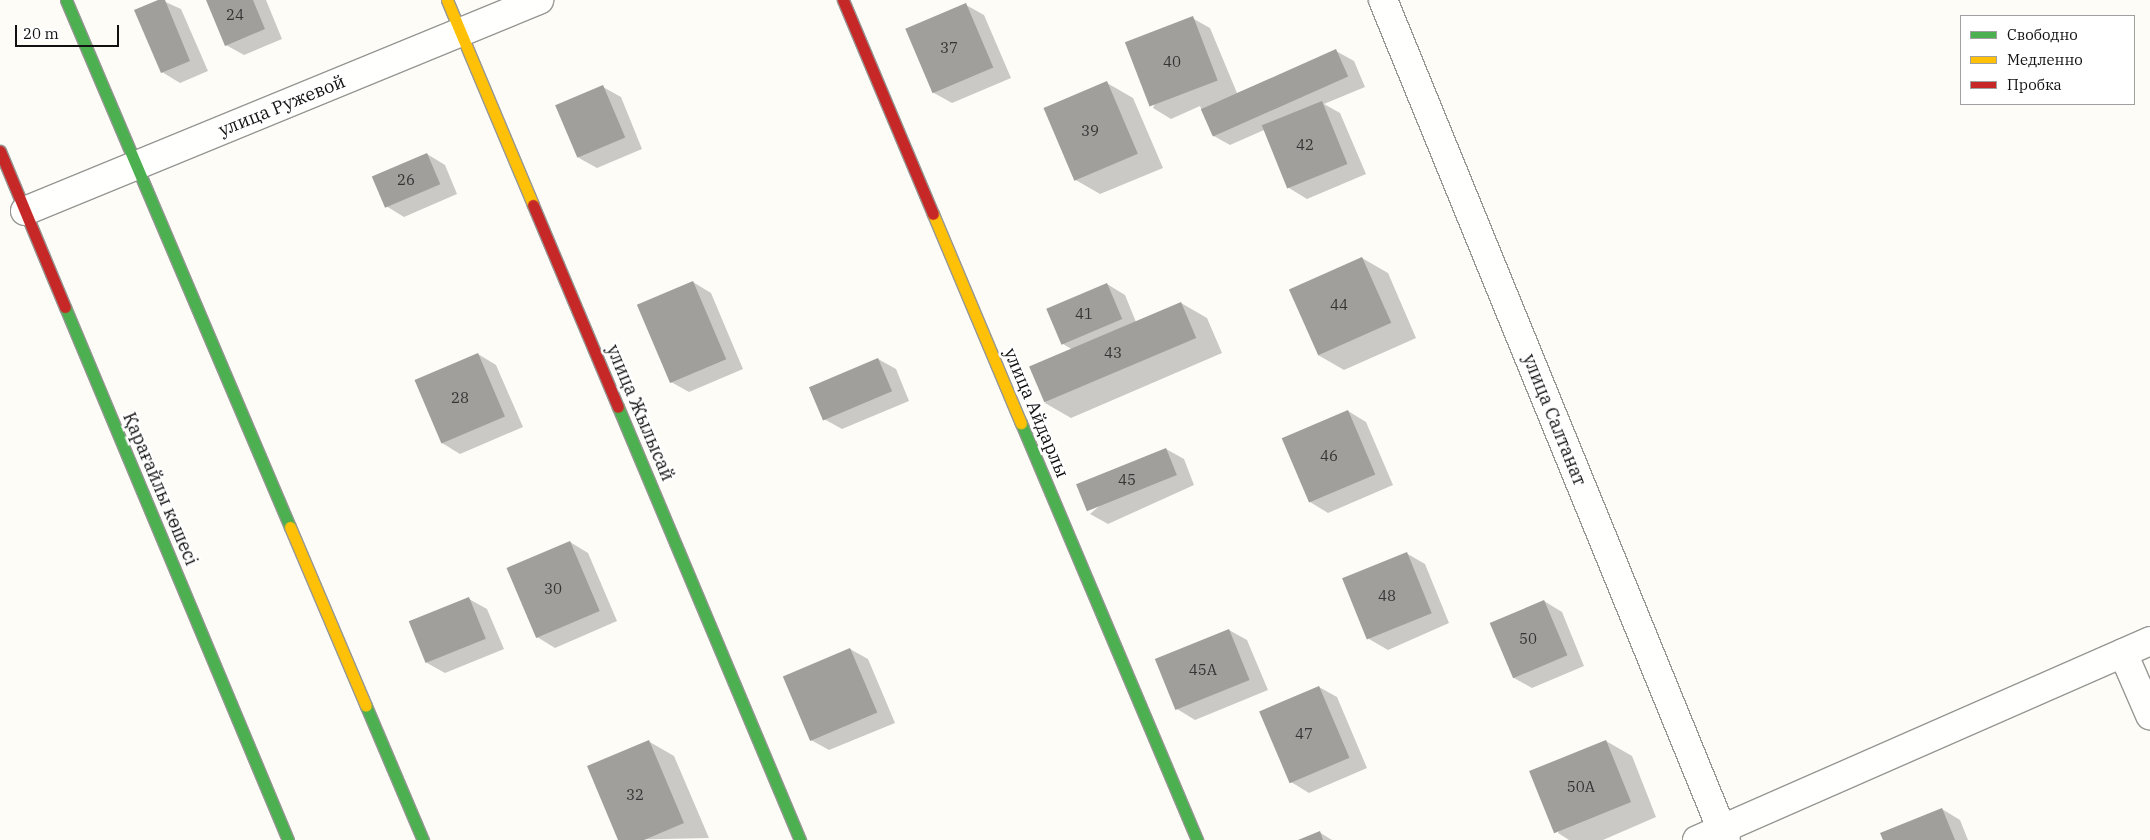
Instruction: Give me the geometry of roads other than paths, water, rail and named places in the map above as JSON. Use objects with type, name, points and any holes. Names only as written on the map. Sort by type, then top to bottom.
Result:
[{"type":"street","points":[[66,0],[423,840]]},
{"type":"street","name":"улица Жылысай","points":[[447,0],[800,840]]},
{"type":"street","name":"улица Ружевой","points":[[25,212],[540,0]]},
{"type":"street","name":"улица Айдарлы","points":[[843,0],[1197,840]]},
{"type":"street","name":"улица Салтанат","points":[[1383,0],[1715,837]]},
{"type":"street","name":"Қарағайлы көшесі","points":[[0,151],[288,840]]},
{"type":"street","points":[[1715,837],[2150,641]]},
{"type":"street","points":[[2123,653],[2150,715]]}]
